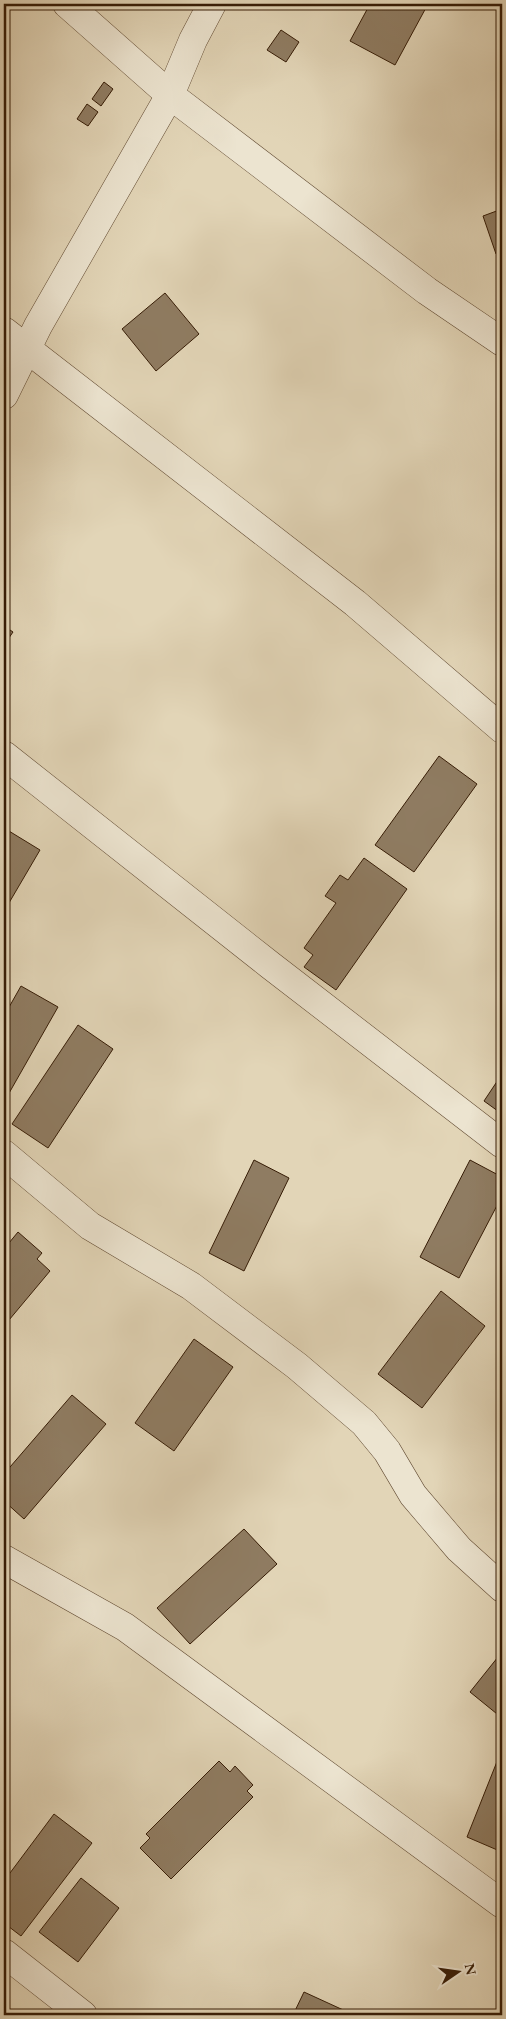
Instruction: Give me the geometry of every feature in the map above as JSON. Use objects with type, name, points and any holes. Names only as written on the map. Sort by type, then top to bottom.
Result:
[{"type":"street","points":[[68,4],[170,95],[427,290],[502,342]]},
{"type":"street","points":[[4,395],[27,348],[170,95],[193,40],[212,4]]},
{"type":"street","points":[[4,331],[355,603],[502,729]]},
{"type":"street","points":[[4,755],[270,965],[502,1144]]},
{"type":"street","points":[[4,1154],[90,1226],[191,1286],[297,1366],[364,1423],[387,1451],[413,1495],[459,1549],[502,1588]]},
{"type":"street","points":[[4,1559],[125,1627],[502,1904]]},
{"type":"street","points":[[4,1953],[83,2015]]},
{"type":"building","points":[[370,4],[428,4],[395,65],[350,41]]},
{"type":"building","points":[[281,30],[299,42],[286,62],[267,50]]},
{"type":"building","points":[[104,82],[113,89],[101,106],[92,99]]},
{"type":"building","points":[[87,104],[98,112],[88,126],[77,119]]},
{"type":"building","points":[[502,209],[502,252],[496,254],[483,216]]},
{"type":"building","points":[[165,293],[199,334],[156,371],[122,329]]},
{"type":"building","points":[[4,626],[13,632],[4,645]]},
{"type":"building","points":[[439,756],[477,784],[414,872],[375,845]]},
{"type":"building","points":[[4,828],[40,850],[6,908],[4,906]]},
{"type":"building","points":[[364,858],[407,889],[336,990],[304,967],[313,955],[304,948],[336,903],[325,896],[340,875],[348,880]]},
{"type":"building","points":[[21,986],[58,1007],[4,1102],[4,1016]]},
{"type":"building","points":[[78,1025],[113,1049],[48,1148],[12,1124]]},
{"type":"building","points":[[502,1074],[502,1114],[484,1101]]},
{"type":"building","points":[[254,1160],[289,1178],[244,1271],[209,1253]]},
{"type":"building","points":[[470,1160],[502,1177],[502,1196],[459,1278],[420,1257]]},
{"type":"building","points":[[18,1232],[42,1253],[37,1259],[50,1271],[4,1326],[4,1249]]},
{"type":"building","points":[[441,1291],[485,1326],[422,1408],[378,1374]]},
{"type":"building","points":[[194,1339],[233,1367],[174,1451],[135,1423]]},
{"type":"building","points":[[72,1395],[106,1424],[24,1519],[4,1501],[4,1474]]},
{"type":"building","points":[[244,1529],[277,1564],[190,1644],[157,1608]]},
{"type":"building","points":[[502,1652],[502,1718],[470,1692]]},
{"type":"building","points":[[502,1749],[502,1852],[467,1837]]},
{"type":"building","points":[[219,1761],[230,1772],[235,1766],[253,1785],[247,1791],[253,1797],[171,1879],[140,1848],[150,1838],[146,1834]]},
{"type":"building","points":[[54,1814],[92,1843],[21,1936],[4,1923],[4,1881]]},
{"type":"building","points":[[81,1878],[119,1908],[78,1962],[39,1932]]},
{"type":"building","points":[[304,1992],[352,2014],[352,2015],[293,2015]]}]
